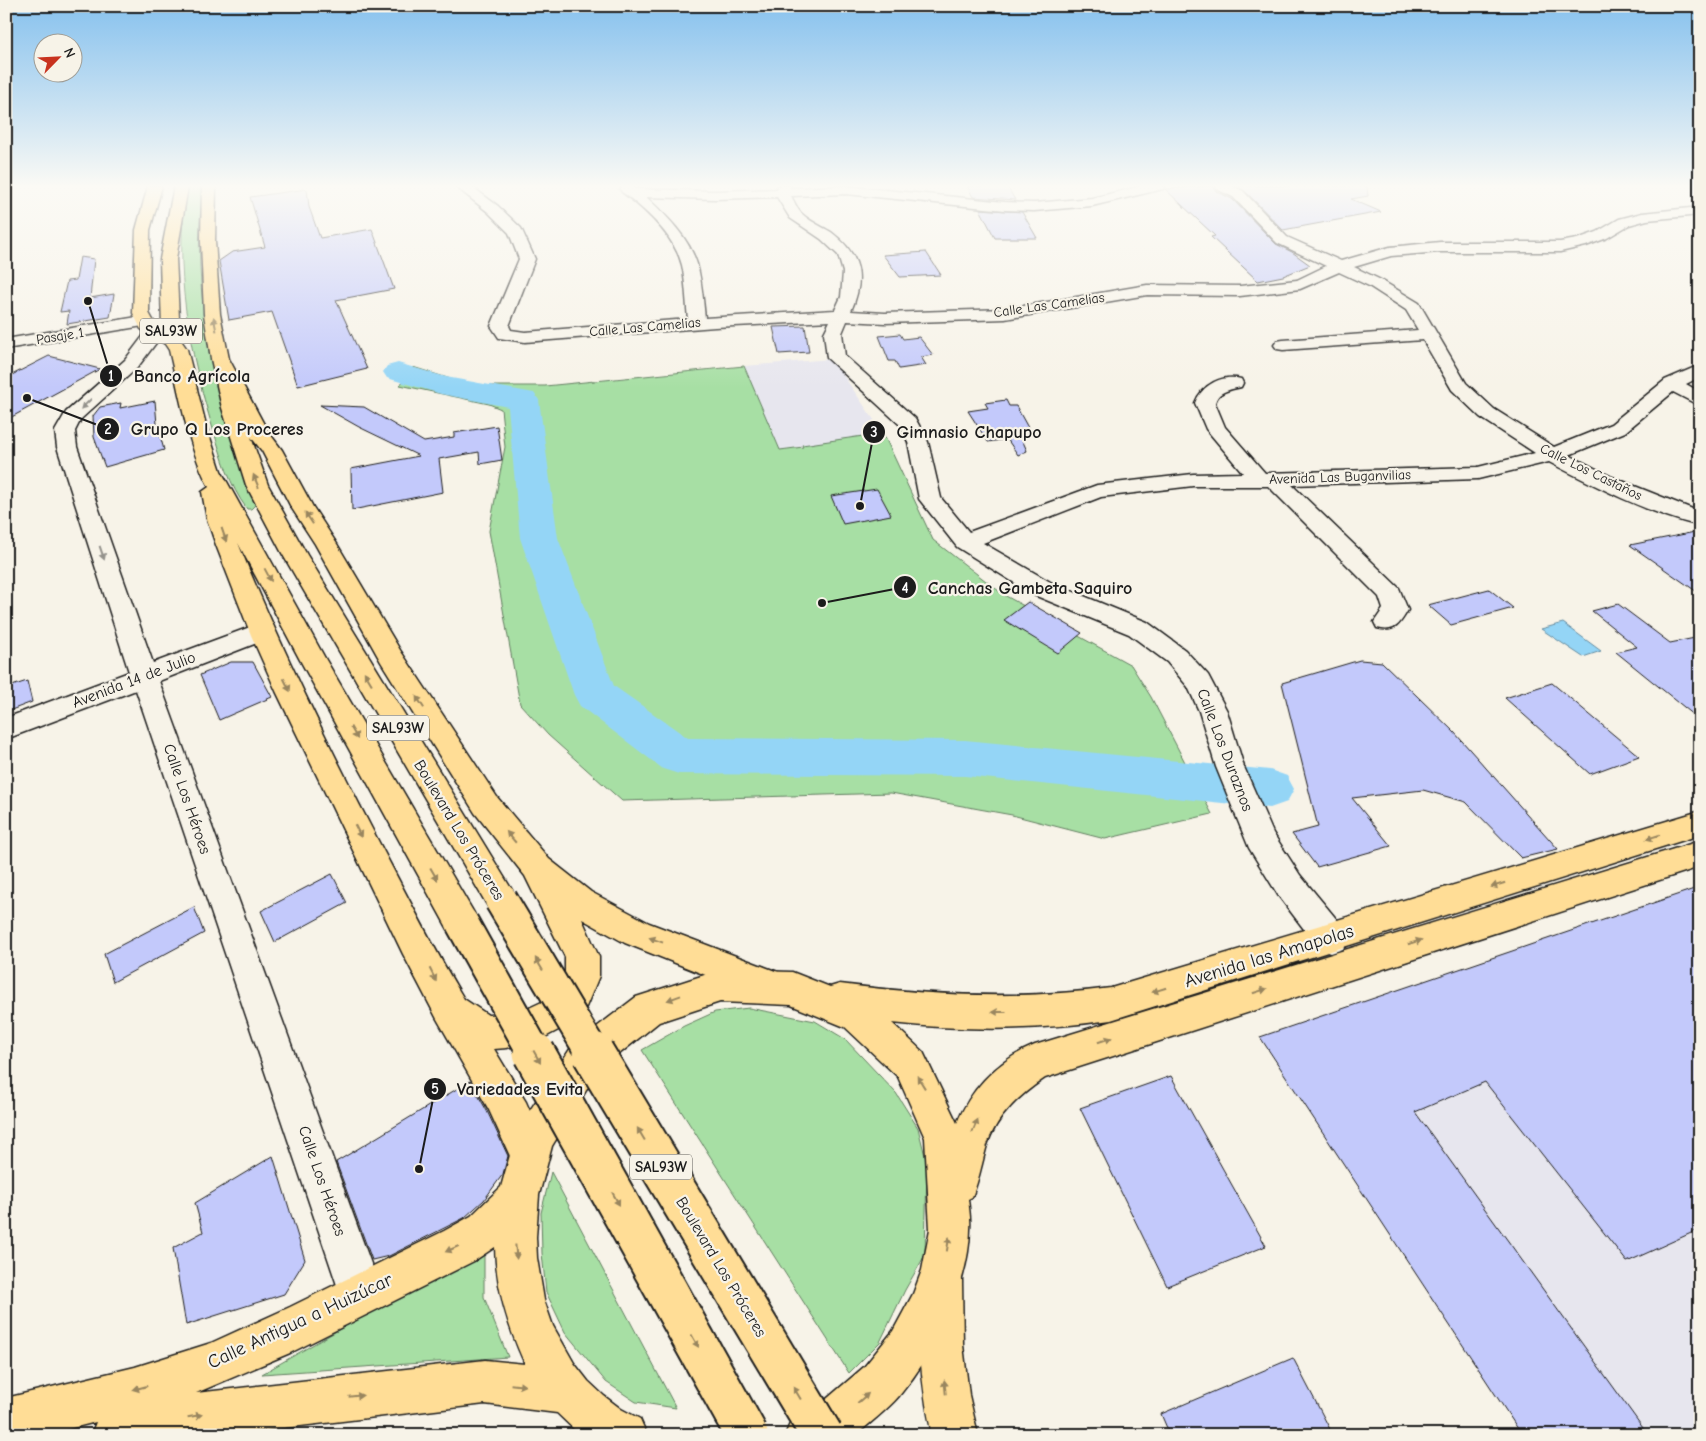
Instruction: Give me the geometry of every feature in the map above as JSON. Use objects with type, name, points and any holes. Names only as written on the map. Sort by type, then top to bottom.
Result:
[{"type":"main road","points":[[142,253],[141,312],[157,331]]},
{"type":"main road","name":"SAL93W","points":[[169,253],[157,331],[178,349],[196,426],[211,471],[313,660],[462,923],[747,1435]]},
{"type":"main road","name":"Boulevard Los Próceres","points":[[209,253],[212,314],[220,359],[232,408],[257,485],[295,555],[822,1435]]},
{"type":"main road","points":[[220,359],[258,432],[272,450],[302,507],[326,544],[390,656],[486,805],[508,835],[538,868],[580,902],[637,933],[766,983]]},
{"type":"main road","points":[[211,471],[215,509],[261,632],[341,798],[450,1007],[517,1126],[529,1153]]},
{"type":"main road","points":[[295,555],[326,544]]},
{"type":"main road","name":"Avenida las Amapolas","points":[[826,998],[902,1009],[963,1012],[1076,1010],[1111,1004],[1331,938],[1700,822]]},
{"type":"main road","name":"Avenida las Amapolas","points":[[952,1206],[964,1152],[980,1114],[997,1091],[1015,1075],[1035,1063],[1700,854]]},
{"type":"main road","points":[[450,1007],[464,1020],[483,1032],[507,1031],[534,1024],[556,1013],[574,995],[582,976],[582,957],[574,937],[538,868]]},
{"type":"main road","points":[[619,1434],[591,1413],[569,1392],[545,1358],[528,1320],[517,1272],[515,1239],[518,1199],[529,1153],[546,1113],[569,1077],[597,1047],[628,1022],[660,1003],[695,990],[731,984],[766,983],[787,986],[826,998],[871,1024],[884,1036],[909,1064],[924,1088],[946,1143],[951,1174],[952,1206],[949,1243],[941,1280],[917,1334],[882,1382],[836,1421],[808,1435]]},
{"type":"main road","name":"Calle Antigua a Huizúcar","points":[[6,1421],[150,1385],[210,1365],[261,1344],[459,1246],[485,1230],[518,1199]]},
{"type":"main road","points":[[941,1280],[941,1345],[946,1395],[955,1435]]},
{"type":"main road","points":[[114,1435],[193,1416],[486,1382],[569,1392]]},
{"type":"street","name":"Calle Las Camelias","points":[[525,253],[527,259],[500,326],[505,334],[525,337],[696,323],[840,315],[885,318],[1005,314],[1147,290],[1240,291],[1300,284],[1338,267],[1386,253]]},
{"type":"street","points":[[685,253],[690,271],[696,323]]},
{"type":"street","name":"Calle Los Duraznos","points":[[845,253],[851,272],[849,297],[833,333],[836,358],[908,422],[918,442],[930,499],[965,542],[1043,589],[1138,628],[1176,656],[1199,682],[1213,711],[1233,775],[1260,839],[1288,885],[1331,938]]},
{"type":"street","name":"Calle Los Castaños","points":[[1309,253],[1375,283],[1413,307],[1459,386],[1487,413],[1552,456],[1604,482],[1700,519]]},
{"type":"street","name":"Pasaje 1","points":[[6,344],[157,331]]},
{"type":"street","name":"Calle Los Héroes","points":[[157,331],[131,364],[73,416],[65,431],[67,447],[144,676],[361,1294]]},
{"type":"street","points":[[1283,345],[1429,334]]},
{"type":"street","name":"Avenida Las Buganvilias","points":[[965,542],[1097,491],[1193,480],[1267,480],[1478,473],[1552,456],[1618,428],[1672,384],[1700,370]]},
{"type":"street","points":[[1234,383],[1218,387],[1208,394],[1205,403],[1216,429],[1267,480],[1390,594],[1396,610],[1386,622]]},
{"type":"street","points":[[1672,384],[1700,400]]},
{"type":"street","name":"Avenida 14 de Julio","points":[[6,729],[261,632]]},
{"type":"shaded area","points":[[832,359],[883,433],[780,450],[744,366]]},
{"type":"shaded area","points":[[1700,887],[1700,1428],[1681,1435],[1522,1435],[1260,1037]]},
{"type":"green space","points":[[182,253],[200,253],[203,308],[210,348],[218,388],[229,427],[255,505],[251,509],[247,509],[231,481],[204,400],[191,339],[183,278]]},
{"type":"green space","points":[[744,366],[780,450],[883,433],[933,540],[1004,595],[1131,665],[1151,697],[1212,814],[1105,839],[1012,815],[891,793],[622,801],[548,735],[520,704],[489,531],[505,447],[501,409],[489,404],[400,385],[413,367],[473,386],[545,386]]},
{"type":"green space","points":[[749,1008],[815,1021],[845,1039],[896,1093],[918,1128],[927,1164],[925,1255],[905,1290],[880,1342],[849,1373],[642,1050],[684,1026],[715,1012]]},
{"type":"green space","points":[[551,1172],[676,1408],[636,1402],[606,1382],[565,1332],[546,1292],[542,1253],[541,1213]]},
{"type":"green space","points":[[484,1246],[484,1297],[508,1357],[262,1374]]},
{"type":"water","points":[[1563,623],[1601,651],[1583,657],[1541,629]]},
{"type":"building","points":[[230,253],[381,253],[394,289],[336,300],[367,369],[298,386],[272,312],[229,320],[219,261]]},
{"type":"building","points":[[927,253],[941,275],[900,277],[883,255]]},
{"type":"building","points":[[1228,253],[1294,253],[1310,265],[1283,276],[1258,281]]},
{"type":"building","points":[[80,257],[94,259],[90,298],[114,294],[110,317],[67,324],[69,311],[60,312],[67,281],[76,280]]},
{"type":"building","points":[[805,326],[809,352],[779,354],[773,327]]},
{"type":"building","points":[[900,334],[903,339],[919,337],[933,355],[921,357],[926,365],[899,369],[895,361],[889,361],[879,336]]},
{"type":"building","points":[[49,356],[100,369],[6,420],[6,378]]},
{"type":"building","points":[[1006,400],[1009,406],[1016,406],[1032,435],[1021,437],[1027,451],[1018,455],[1007,439],[988,442],[968,411],[988,408],[985,403]]},
{"type":"building","points":[[155,401],[157,424],[164,450],[105,467],[94,437],[93,416],[100,407],[121,403],[120,408]]},
{"type":"building","points":[[320,405],[364,407],[424,442],[454,437],[454,433],[497,426],[502,460],[480,464],[479,452],[439,459],[443,492],[352,510],[351,469],[419,456],[359,427]]},
{"type":"building","points":[[877,489],[891,515],[843,524],[831,496]]},
{"type":"building","points":[[1700,531],[1700,594],[1630,545]]},
{"type":"building","points":[[1489,589],[1513,608],[1451,625],[1428,605]]},
{"type":"building","points":[[1028,602],[1082,633],[1058,653],[1004,620]]},
{"type":"building","points":[[1618,604],[1670,643],[1700,637],[1700,720],[1616,652],[1637,647],[1592,611]]},
{"type":"building","points":[[1360,660],[1382,662],[1454,732],[1558,849],[1521,858],[1466,802],[1423,790],[1352,798],[1391,846],[1317,867],[1292,834],[1318,827],[1282,683]]},
{"type":"building","points":[[231,662],[253,662],[272,697],[219,720],[200,675]]},
{"type":"building","points":[[27,681],[32,702],[6,712],[6,688]]},
{"type":"building","points":[[1552,683],[1639,756],[1590,774],[1505,698]]},
{"type":"building","points":[[332,874],[347,903],[275,942],[261,911]]},
{"type":"building","points":[[1700,887],[1700,1229],[1627,1262],[1485,1082],[1415,1112],[1648,1435],[1522,1435],[1260,1037]]},
{"type":"building","points":[[194,907],[204,933],[113,982],[104,954]]},
{"type":"building","points":[[1171,1076],[1266,1246],[1167,1286],[1080,1108]]},
{"type":"building","points":[[470,1081],[487,1111],[508,1156],[503,1174],[484,1200],[464,1218],[389,1256],[372,1260],[336,1162]]},
{"type":"building","points":[[273,1156],[305,1260],[284,1294],[186,1325],[173,1248],[203,1232],[195,1203]]},
{"type":"building","points":[[1293,1358],[1333,1435],[1170,1435],[1161,1414]]},
{"type":"waterway","points":[[398,372],[441,385],[523,400],[539,538],[596,695],[679,756],[965,758],[1270,789]]},
{"type":"place","name":"Banco Agrícola","points":[[88,301]]},
{"type":"place","name":"Grupo Q Los Proceres","points":[[27,398]]},
{"type":"place","name":"Gimnasio Chapupo","points":[[860,506]]},
{"type":"place","name":"Canchas Gambeta Saquiro","points":[[822,603]]},
{"type":"place","name":"Variedades Evita","points":[[419,1169]]}]
